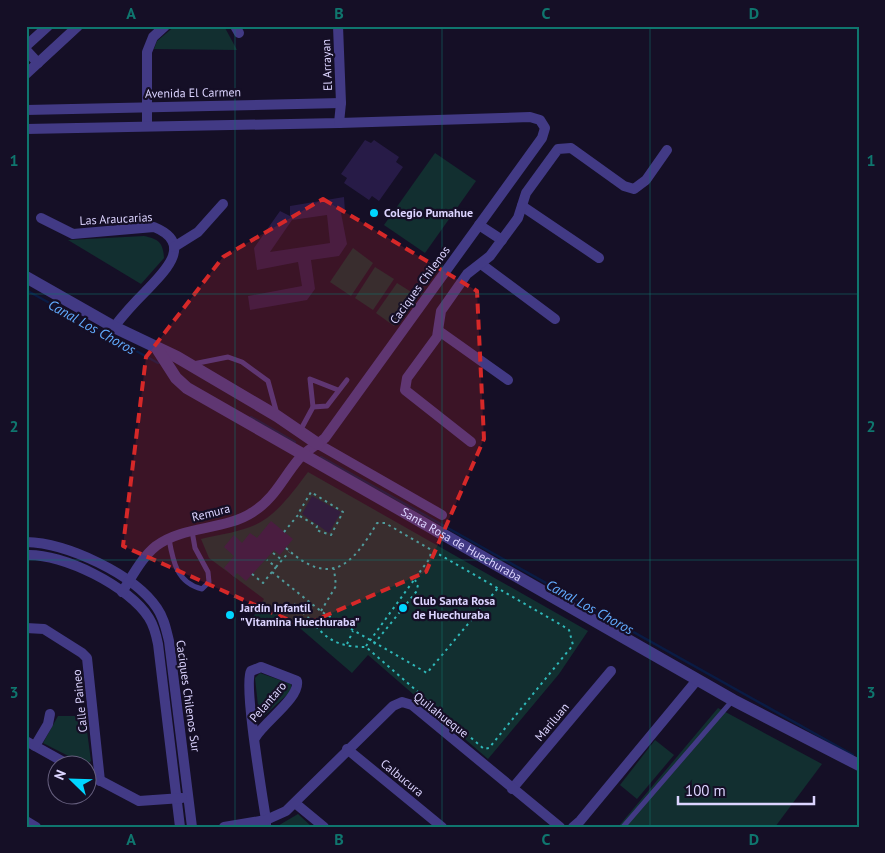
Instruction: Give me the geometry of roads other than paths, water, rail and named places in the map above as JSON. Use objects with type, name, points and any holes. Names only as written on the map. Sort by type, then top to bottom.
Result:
[{"type":"street","points":[[26,46],[48,26]]},
{"type":"street","points":[[26,74],[78,26]]},
{"type":"street","points":[[147,126],[147,52],[153,37],[165,26]]},
{"type":"street","name":"El Arrayan","points":[[338,26],[341,103]]},
{"type":"street","points":[[26,50],[38,63]]},
{"type":"street","points":[[26,129],[339,123],[341,103]]},
{"type":"street","name":"Avenida El Carmen","points":[[26,110],[341,103]]},
{"type":"street","name":"Caciques Chilenos","points":[[304,454],[325,438],[545,133],[544,123],[530,117],[339,123]]},
{"type":"street","points":[[471,442],[405,390],[407,378],[435,341],[439,330],[441,311],[467,274],[490,256],[518,218],[526,193],[553,154],[562,148],[571,148],[624,186],[634,189],[646,180],[667,150]]},
{"type":"street","points":[[114,327],[168,267],[174,255],[174,247],[198,232],[223,204]]},
{"type":"street","points":[[522,206],[599,258]]},
{"type":"street","name":"Las Araucarias","points":[[41,218],[73,234],[154,228],[164,232],[171,239],[174,247]]},
{"type":"street","points":[[479,225],[502,240]]},
{"type":"street","points":[[481,264],[554,318]]},
{"type":"street","name":"Santa Rosa de Huechuraba","points":[[26,277],[114,327],[190,365],[277,416],[318,444],[442,515]]},
{"type":"street","points":[[439,330],[508,380]]},
{"type":"street","name":"Santa Rosa de Huechuraba","points":[[158,350],[176,378],[188,388],[697,680],[859,765]]},
{"type":"street","points":[[188,388],[187,381],[190,376],[203,373]]},
{"type":"street","name":"Remura","points":[[122,592],[151,550],[169,539],[192,531],[237,520],[258,509],[274,494],[304,454]]},
{"type":"street","name":"Caciques Chilenos Sur","points":[[26,542],[51,544],[84,556],[129,582],[152,603],[165,625],[192,827]]},
{"type":"street","points":[[48,556],[51,544]]},
{"type":"street","name":"Caciques Chilenos Sur","points":[[26,555],[48,556],[79,566],[122,592],[145,611],[155,629],[180,827]]},
{"type":"street","name":"Calle Paineo","points":[[26,628],[44,629],[87,658],[100,781]]},
{"type":"street","name":"Pelantaro","points":[[255,738],[261,728],[294,695],[298,686],[297,681],[293,678],[261,667],[253,669],[248,677],[255,738],[266,824]]},
{"type":"street","name":"Mariluan","points":[[512,789],[611,671]]},
{"type":"street","points":[[573,827],[697,680]]},
{"type":"street","name":"Quilahueque","points":[[224,827],[266,824],[283,813],[393,706],[405,702],[412,705],[560,827]]},
{"type":"street","points":[[50,714],[48,724],[31,744],[53,756]]},
{"type":"street","name":"Calbucura","points":[[347,749],[442,827]]},
{"type":"street","points":[[100,781],[139,801],[189,797]]},
{"type":"street","points":[[295,803],[324,827]]},
{"type":"street","points":[[26,822],[36,827]]},
{"type":"lane","points":[[190,365],[228,357],[242,362],[268,381],[277,416]]},
{"type":"lane","points":[[300,432],[313,407],[310,379],[338,390]]},
{"type":"lane","points":[[313,407],[327,406],[347,380]]},
{"type":"lane","points":[[169,539],[172,556],[180,578],[192,587],[202,589],[209,582],[208,572],[195,548],[192,531]]},
{"type":"lane","points":[[623,827],[733,700]]},
{"type":"water","points":[[312,496],[341,512],[329,533],[302,514]]},
{"type":"waterway","name":"Canal Los Choros","points":[[26,290],[158,363]]},
{"type":"waterway","name":"Canal Los Choros","points":[[251,417],[295,442]]},
{"type":"waterway","name":"Canal Los Choros","points":[[321,457],[853,755]]},
{"type":"place","name":"Colegio Pumahue","points":[[374,213]]},
{"type":"place","name":"Club Santa Rosa de Huechuraba","points":[[403,608]]},
{"type":"place","name":"Jardín Infantil \"Vitamina Huechuraba\"","points":[[230,615]]}]
